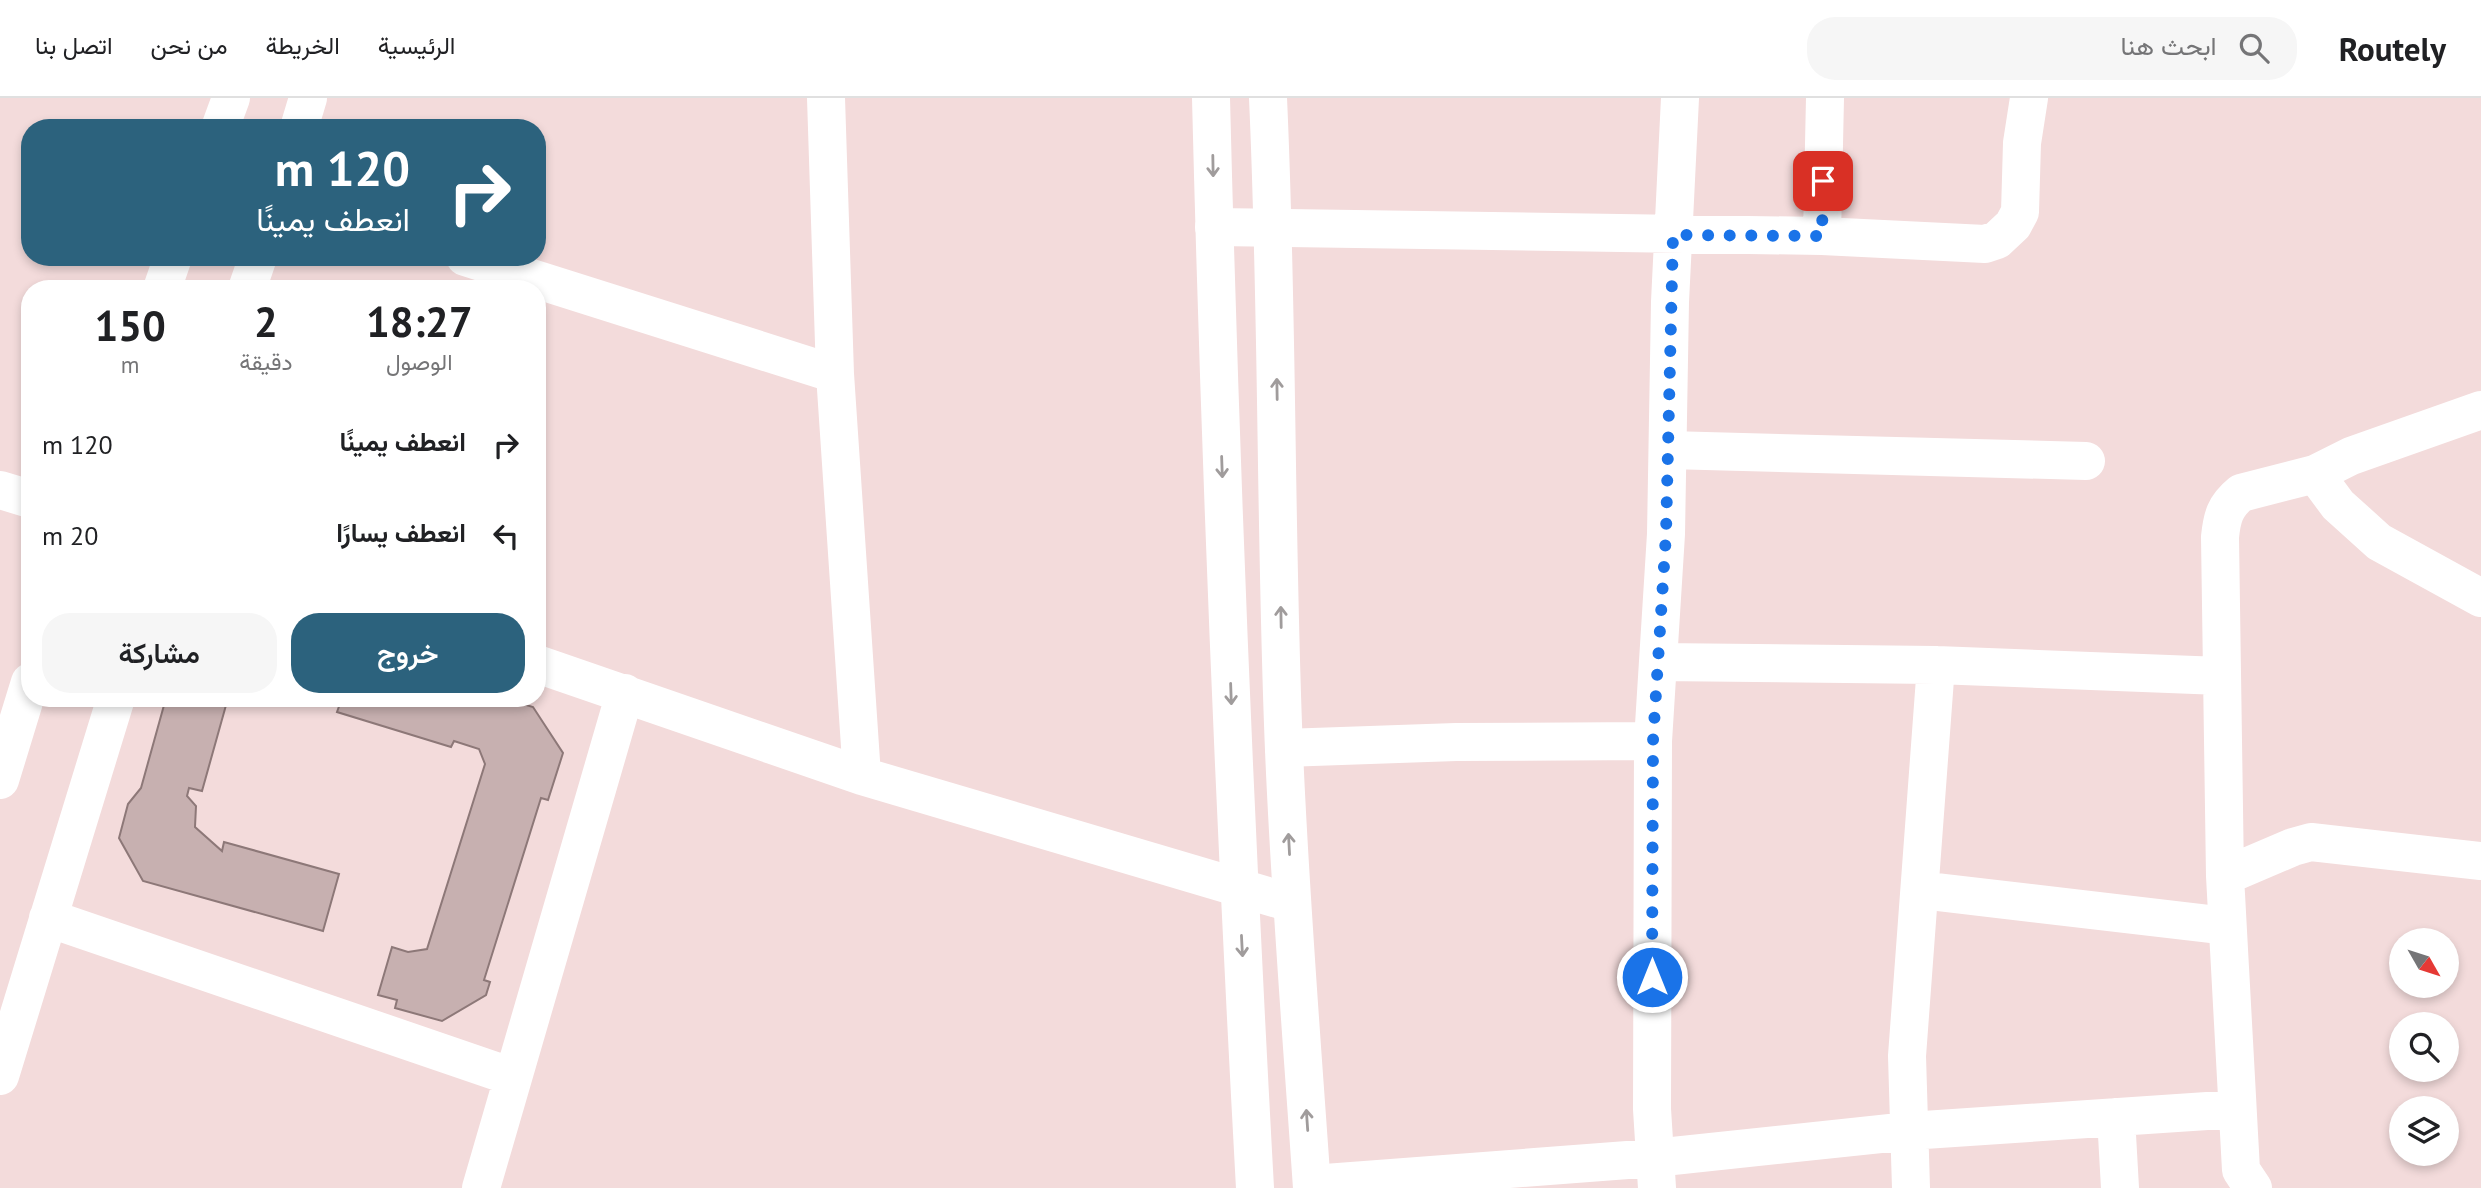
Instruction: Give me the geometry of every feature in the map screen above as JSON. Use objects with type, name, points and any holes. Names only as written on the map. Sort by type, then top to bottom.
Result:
[{"type":"street","points":[[223,119],[231,98]]},
{"type":"street","points":[[302,119],[308,98]]},
{"type":"street","points":[[826,98],[835,374],[862,776]]},
{"type":"street","points":[[1211,98],[1238,887],[1255,1188]]},
{"type":"street","points":[[1268,98],[1274,229],[1284,748],[1312,1186],[1655,1173],[1909,1131],[2237,1109]]},
{"type":"street","points":[[1655,1173],[1652,1109],[1653,741],[1666,534],[1673,235],[1680,98]]},
{"type":"street","points":[[1822,236],[1825,98]]},
{"type":"street","points":[[1214,227],[1822,236],[1985,244],[1997,240],[2013,225],[2020,212],[2022,143],[2029,98]]},
{"type":"street","points":[[493,266],[538,280]]},
{"type":"street","points":[[546,283],[835,374]]},
{"type":"street","points":[[2253,1188],[2241,1170],[2227,926],[2221,676],[2222,513],[2241,493],[2315,474],[2351,456],[2481,410]]},
{"type":"street","points":[[1668,450],[2086,461]]},
{"type":"street","points":[[2315,474],[2338,505],[2379,542],[2481,598]]},
{"type":"street","points":[[0,490],[21,496]]},
{"type":"street","points":[[1659,662],[1936,665],[2221,676]]},
{"type":"street","points":[[1911,1188],[1907,1056],[1936,665]]},
{"type":"street","points":[[546,667],[862,776],[1292,903]]},
{"type":"street","points":[[481,1188],[625,693]]},
{"type":"street","points":[[0,780],[22,707]]},
{"type":"street","points":[[0,1076],[113,707]]},
{"type":"street","points":[[1284,748],[1456,742],[1653,741]]},
{"type":"street","points":[[2225,876],[2311,842],[2481,861]]},
{"type":"street","points":[[1920,890],[2227,926]]},
{"type":"street","points":[[48,918],[513,1077]]},
{"type":"street","points":[[2116,1117],[2120,1188]]},
{"type":"building","points":[[164,707],[225,707],[202,791],[189,788],[187,796],[196,806],[195,827],[222,851],[224,842],[339,874],[323,931],[143,881],[119,838],[128,804],[141,788]]},
{"type":"building","points":[[339,707],[533,707],[563,753],[548,800],[541,798],[484,980],[490,982],[486,995],[442,1021],[395,1008],[397,1000],[378,995],[392,947],[408,952],[427,949],[485,764],[479,749],[454,741],[451,747],[337,712]]},
{"type":"route","points":[[1652,977],[1653,741],[1666,534],[1673,235],[1822,236],[1823,181]]}]
